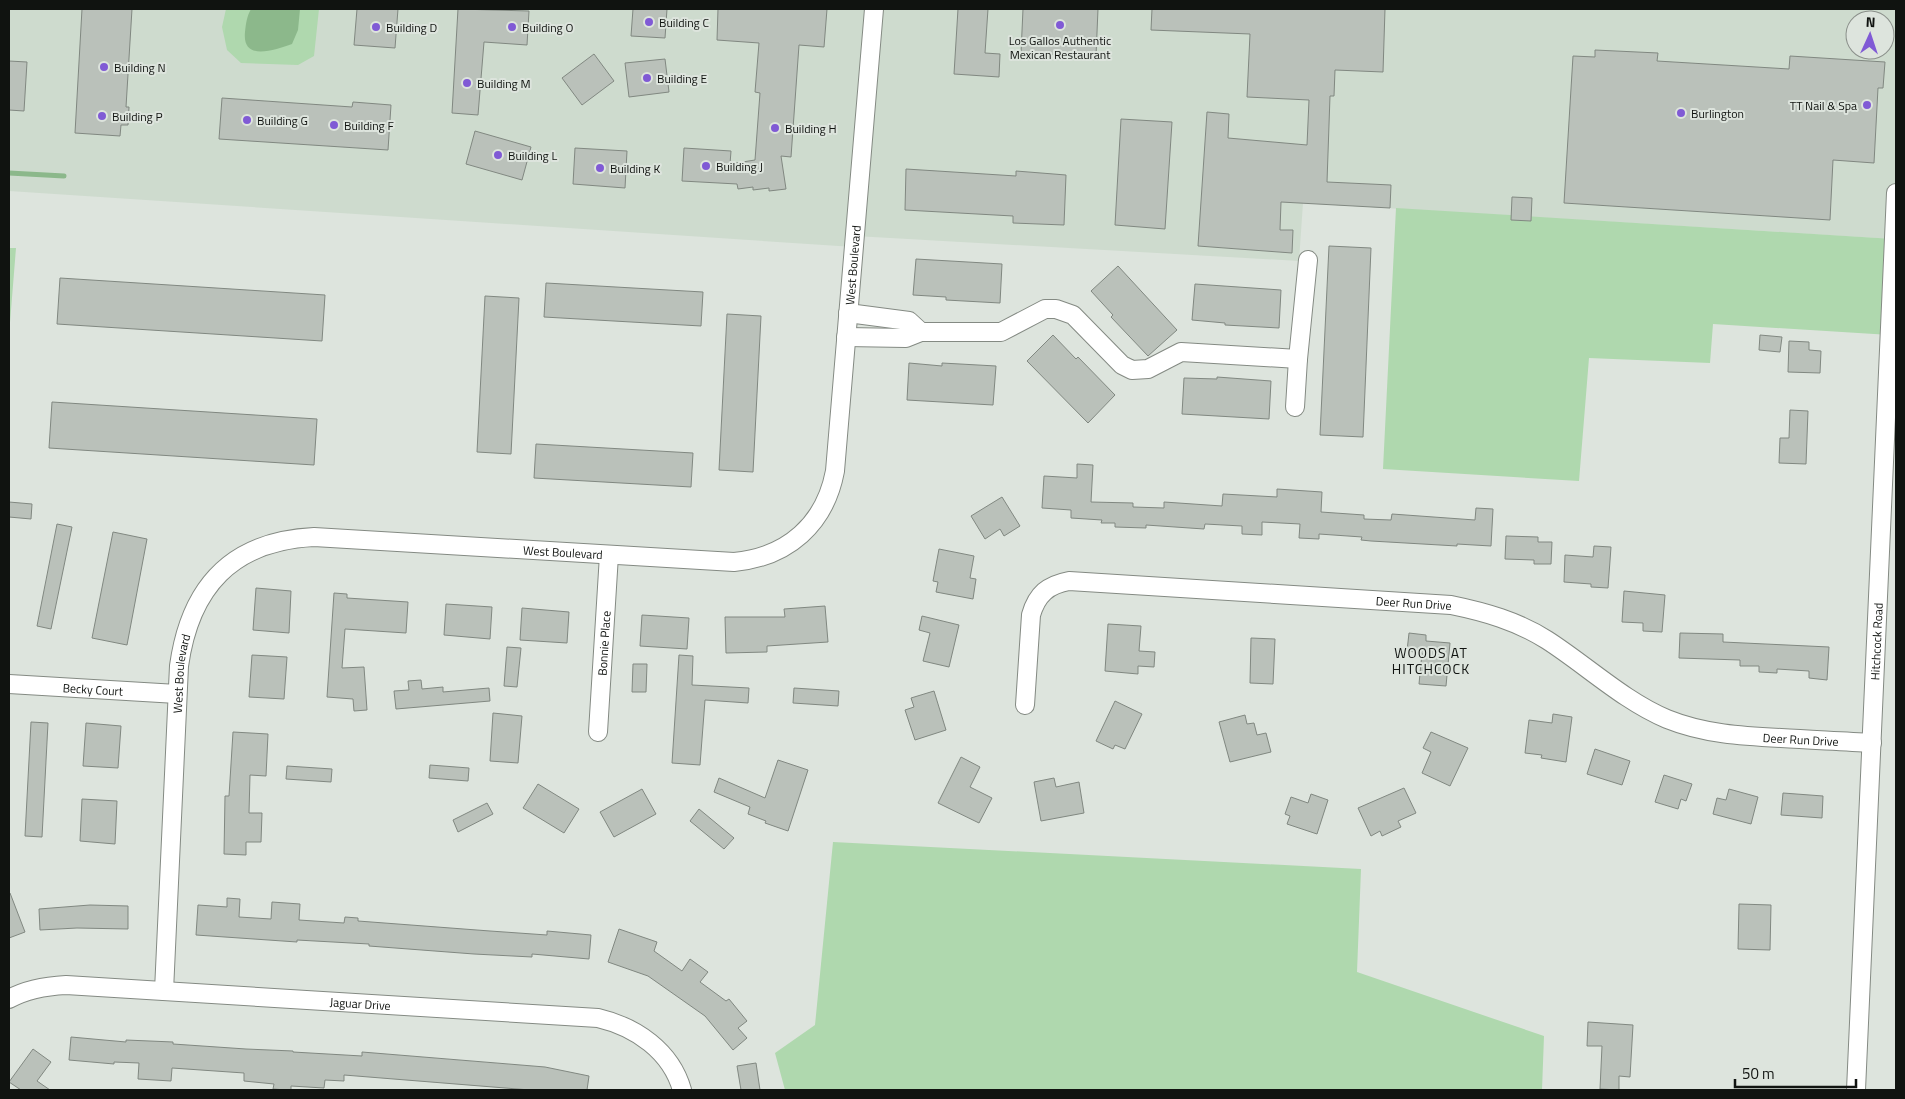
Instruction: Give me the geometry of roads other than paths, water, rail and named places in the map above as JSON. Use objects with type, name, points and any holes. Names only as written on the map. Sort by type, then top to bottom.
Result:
[{"type":"street","name":"West Boulevard","points":[[164,990],[177,694],[182,641],[199,600],[213,581],[232,563],[249,552],[271,543],[291,538],[314,537],[734,562],[748,561],[773,554],[794,541],[803,534],[820,514],[829,496],[833,482],[874,9]]},
{"type":"street","name":"Hitchcock Road","points":[[1856,1090],[1896,193]]},
{"type":"street","points":[[1295,408],[1308,260]]},
{"type":"street","points":[[846,338],[906,338],[921,332],[1001,332],[1045,309],[1056,309],[1073,315],[1122,365],[1132,370],[1148,369],[1181,352],[1298,359]]},
{"type":"street","points":[[848,313],[909,321],[921,332]]},
{"type":"street","name":"Bonnie Place","points":[[598,732],[609,555]]},
{"type":"street","name":"Deer Run Drive","points":[[1025,705],[1031,615],[1034,605],[1040,594],[1047,588],[1068,580],[1452,605],[1477,610],[1526,628],[1643,707],[1693,728],[1736,736],[1872,743]]},
{"type":"street","name":"Becky Court","points":[[9,684],[177,694]]},
{"type":"street","name":"Jaguar Drive","points":[[9,999],[30,990],[46,986],[66,985],[598,1018],[616,1022],[647,1040],[660,1051],[672,1067],[682,1090]]},
{"type":"waterway","points":[[9,173],[64,176]]},
{"type":"place","name":"Building C","points":[[649,22]]},
{"type":"place","name":"Los Gallos Authentic Mexican Restaurant","points":[[1060,25]]},
{"type":"place","name":"Building D","points":[[376,27]]},
{"type":"place","name":"Building O","points":[[512,27]]},
{"type":"place","name":"Building N","points":[[104,67]]},
{"type":"place","name":"Building E","points":[[647,78]]},
{"type":"place","name":"Building M","points":[[467,83]]},
{"type":"place","name":"TT Nail & Spa","points":[[1867,105]]},
{"type":"place","name":"Burlington","points":[[1681,113]]},
{"type":"place","name":"Building P","points":[[102,116]]},
{"type":"place","name":"Building G","points":[[247,120]]},
{"type":"place","name":"Building F","points":[[334,125]]},
{"type":"place","name":"Building H","points":[[775,128]]},
{"type":"place","name":"Building L","points":[[498,155]]},
{"type":"place","name":"Building J","points":[[706,166]]},
{"type":"place","name":"Building K","points":[[600,168]]},
{"type":"district","name":"WOODS AT HITCHCOCK","points":[[1431,660]]}]
